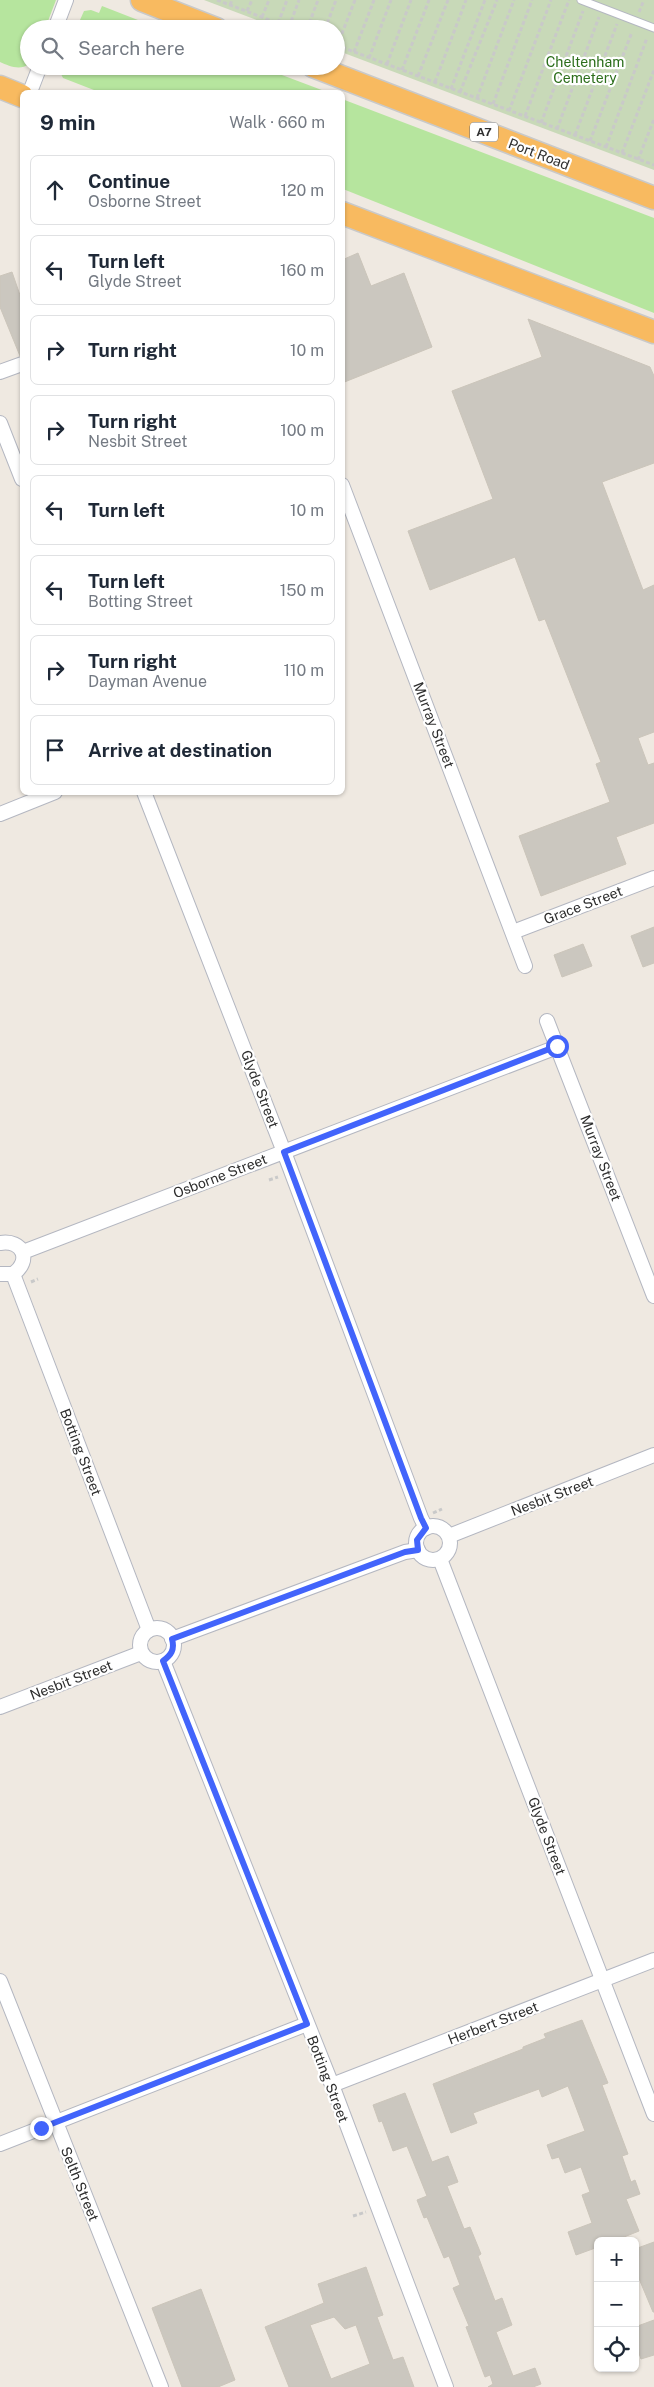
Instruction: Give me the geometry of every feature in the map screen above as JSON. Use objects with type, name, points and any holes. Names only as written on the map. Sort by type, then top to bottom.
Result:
[{"type":"highway","points":[[142,0],[193,20]]},
{"type":"highway","name":"Port Road","points":[[336,75],[654,198]]},
{"type":"highway","points":[[0,87],[20,95]]},
{"type":"highway","points":[[345,214],[651,335]]},
{"type":"street","points":[[58,20],[66,0]]},
{"type":"street","points":[[31,90],[37,75]]},
{"type":"street","points":[[0,372],[20,365]]},
{"type":"street","points":[[0,423],[20,474]]},
{"type":"street","name":"Murray Street","points":[[345,493],[525,966]]},
{"type":"street","points":[[0,814],[48,795]]},
{"type":"street","name":"Glyde Street","points":[[145,795],[284,1152],[426,1528]]},
{"type":"street","name":"Grace Street","points":[[513,932],[654,878]]},
{"type":"street","name":"Murray Street","points":[[547,1020],[654,1296]]},
{"type":"street","name":"Osborne Street","points":[[23,1252],[557,1046]]},
{"type":"street","points":[[0,1243],[9,1242],[17,1245],[23,1252],[24,1261],[20,1269],[7,1274]]},
{"type":"street","name":"Botting Street","points":[[7,1274],[149,1630]]},
{"type":"street","name":"Nesbit Street","points":[[449,1536],[654,1455]]},
{"type":"street","points":[[437,1526],[449,1536],[450,1547],[440,1559],[429,1560],[418,1550],[417,1540],[426,1528],[437,1526]]},
{"type":"street","points":[[172,1639],[405,1552],[418,1550]]},
{"type":"street","name":"Glyde Street","points":[[440,1559],[654,2114]]},
{"type":"street","points":[[160,1629],[168,1632],[172,1639],[174,1646],[171,1655],[163,1661],[147,1660],[141,1653],[142,1636],[149,1630],[160,1629]]},
{"type":"street","name":"Nesbit Street","points":[[0,1707],[141,1653]]},
{"type":"street","name":"Botting Street","points":[[163,1661],[332,2085],[446,2387]]},
{"type":"street","name":"Herbert Street","points":[[332,2085],[654,1960]]},
{"type":"street","name":"Selth Street","points":[[0,1981],[161,2387]]},
{"type":"street","points":[[0,2144],[307,2024]]},
{"type":"lane","points":[[584,1],[653,27]]},
{"type":"path","points":[[217,0],[270,20]]},
{"type":"path","points":[[230,5],[232,0]]},
{"type":"path","points":[[247,12],[252,0]]},
{"type":"path","points":[[262,17],[269,0]]},
{"type":"path","points":[[279,20],[287,0]]},
{"type":"path","points":[[293,20],[299,0]]},
{"type":"path","points":[[310,20],[318,0]]},
{"type":"path","points":[[328,20],[336,0]]},
{"type":"path","points":[[345,24],[354,0]]},
{"type":"path","points":[[354,52],[374,0]]},
{"type":"path","points":[[369,58],[392,0]]},
{"type":"path","points":[[387,64],[411,0]]},
{"type":"path","points":[[402,70],[429,0]]},
{"type":"path","points":[[418,76],[448,0]]},
{"type":"path","points":[[435,82],[466,0]]},
{"type":"path","points":[[451,89],[485,0]]},
{"type":"path","points":[[460,92],[497,0]]},
{"type":"path","points":[[476,98],[514,0]]},
{"type":"path","points":[[493,104],[532,0]]},
{"type":"path","points":[[509,111],[551,0]]},
{"type":"path","points":[[525,116],[569,0]]},
{"type":"path","points":[[590,141],[644,0]]},
{"type":"path","points":[[541,123],[584,1]]},
{"type":"path","points":[[557,129],[603,8]]},
{"type":"path","points":[[574,135],[620,15]]},
{"type":"path","points":[[606,147],[653,27]]},
{"type":"path","points":[[345,48],[654,165]]},
{"type":"path","points":[[622,153],[654,70]]},
{"type":"path","points":[[638,160],[654,119]]},
{"type":"green space","points":[[0,0],[56,0],[48,20],[20,20],[20,67],[0,62]]},
{"type":"green space","name":"Cheltenham Cemetery","points":[[204,0],[654,0],[654,170],[345,53],[345,20],[256,20]]},
{"type":"green space","points":[[102,6],[138,20],[80,20],[84,11],[91,10],[99,13]]},
{"type":"green space","points":[[62,75],[282,75],[322,90],[94,90],[63,78]]},
{"type":"green space","points":[[345,100],[654,218],[654,313],[345,190]]},
{"type":"building","points":[[358,253],[371,286],[404,273],[432,347],[345,382],[345,259]]},
{"type":"building","points":[[12,272],[20,295],[20,356],[0,307],[0,276]]},
{"type":"building","points":[[528,319],[650,367],[654,376],[654,463],[602,482],[643,590],[654,585],[654,732],[638,738],[648,765],[654,763],[654,823],[616,837],[626,864],[541,896],[519,836],[610,802],[596,764],[601,762],[545,619],[539,621],[515,557],[430,590],[408,531],[493,499],[452,391],[542,357]]},
{"type":"building","points":[[654,927],[654,963],[643,967],[631,936]]},
{"type":"building","points":[[583,944],[592,966],[562,977],[554,955]]},
{"type":"building","points":[[582,2020],[608,2083],[602,2085],[628,2154],[622,2156],[631,2182],[635,2180],[640,2194],[626,2199],[639,2231],[624,2237],[594,2237],[594,2248],[576,2255],[568,2232],[592,2223],[582,2195],[590,2192],[581,2167],[565,2173],[559,2157],[552,2159],[547,2145],[585,2131],[568,2086],[542,2097],[539,2089],[473,2113],[477,2123],[451,2133],[433,2084],[523,2049],[523,2047],[546,2038],[544,2034]]},
{"type":"building","points":[[405,2093],[432,2162],[448,2156],[458,2182],[447,2186],[464,2229],[470,2227],[481,2254],[478,2256],[495,2301],[502,2298],[512,2325],[496,2332],[513,2376],[535,2368],[541,2384],[533,2387],[488,2387],[493,2384],[490,2375],[485,2377],[466,2327],[469,2326],[453,2288],[460,2285],[449,2256],[444,2258],[427,2217],[424,2218],[417,2200],[427,2196],[407,2146],[393,2151],[382,2121],[379,2122],[373,2105]]},
{"type":"building","points":[[654,2242],[654,2312],[639,2279],[639,2248]]},
{"type":"building","points":[[366,2267],[383,2315],[377,2317],[393,2360],[403,2357],[414,2387],[289,2387],[265,2327],[324,2303],[318,2284]],"holes":[[[334,2317],[345,2329],[356,2325],[370,2364],[331,2379],[310,2325]]]},
{"type":"building","points":[[201,2289],[235,2380],[218,2387],[182,2387],[152,2308]]},
{"type":"building","points":[[654,2320],[654,2355],[641,2359],[639,2353],[639,2326]]},
{"type":"route","points":[[41,2128],[307,2024],[163,1661],[171,1655],[174,1646],[172,1639],[405,1552],[418,1550],[416,1545],[419,1534],[426,1528],[284,1152],[557,1046]]}]
